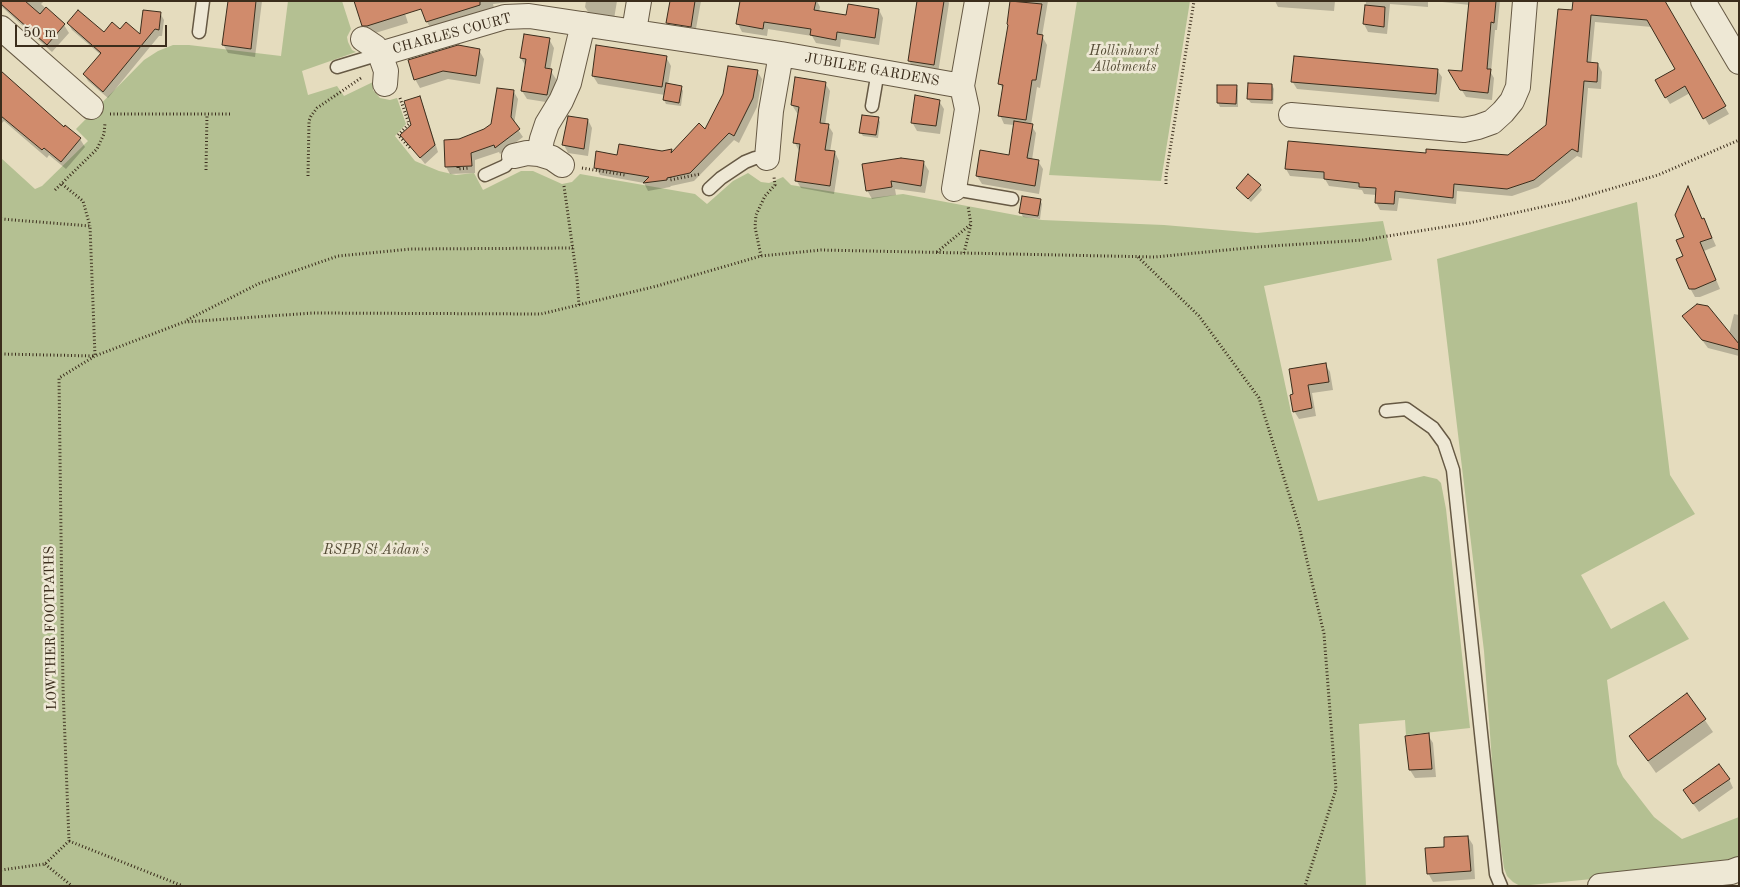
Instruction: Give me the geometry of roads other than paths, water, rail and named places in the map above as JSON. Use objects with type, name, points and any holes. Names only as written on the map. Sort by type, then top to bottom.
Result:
[{"type":"street","points":[[634,32],[640,1]]},
{"type":"street","points":[[954,189],[967,109],[962,86],[977,1]]},
{"type":"street","points":[[1291,115],[1464,130],[1478,128],[1492,122],[1508,107],[1518,87],[1526,1]]},
{"type":"street","points":[[1703,1],[1739,62]]},
{"type":"street","name":"CHARLES COURT","points":[[380,62],[505,17],[529,16],[634,32]]},
{"type":"street","points":[[540,154],[547,124],[561,101],[568,83],[584,24]]},
{"type":"street","points":[[1,28],[91,107]]},
{"type":"street","name":"JUBILEE GARDENS","points":[[634,32],[781,54],[962,86]]},
{"type":"street","points":[[767,158],[771,112],[781,54]]},
{"type":"street","points":[[514,156],[527,153],[540,154],[552,158],[562,165]]},
{"type":"street","points":[[1600,886],[1731,872],[1739,869]]},
{"type":"lane","points":[[199,32],[203,1]]},
{"type":"lane","points":[[337,66],[380,62]]},
{"type":"lane","points":[[872,106],[878,71]]},
{"type":"lane","points":[[485,175],[505,166],[514,156]]},
{"type":"lane","points":[[711,188],[721,178],[745,162],[756,158],[767,158]]},
{"type":"lane","points":[[954,189],[1012,199]]},
{"type":"lane","points":[[1386,411],[1406,409],[1433,428],[1444,443],[1454,470],[1494,864],[1500,886]]},
{"type":"park label","name":"Hollinhurst Allotments","points":[[1124,59]]},
{"type":"park label","name":"RSPB St Aidan's","points":[[376,550]]}]
